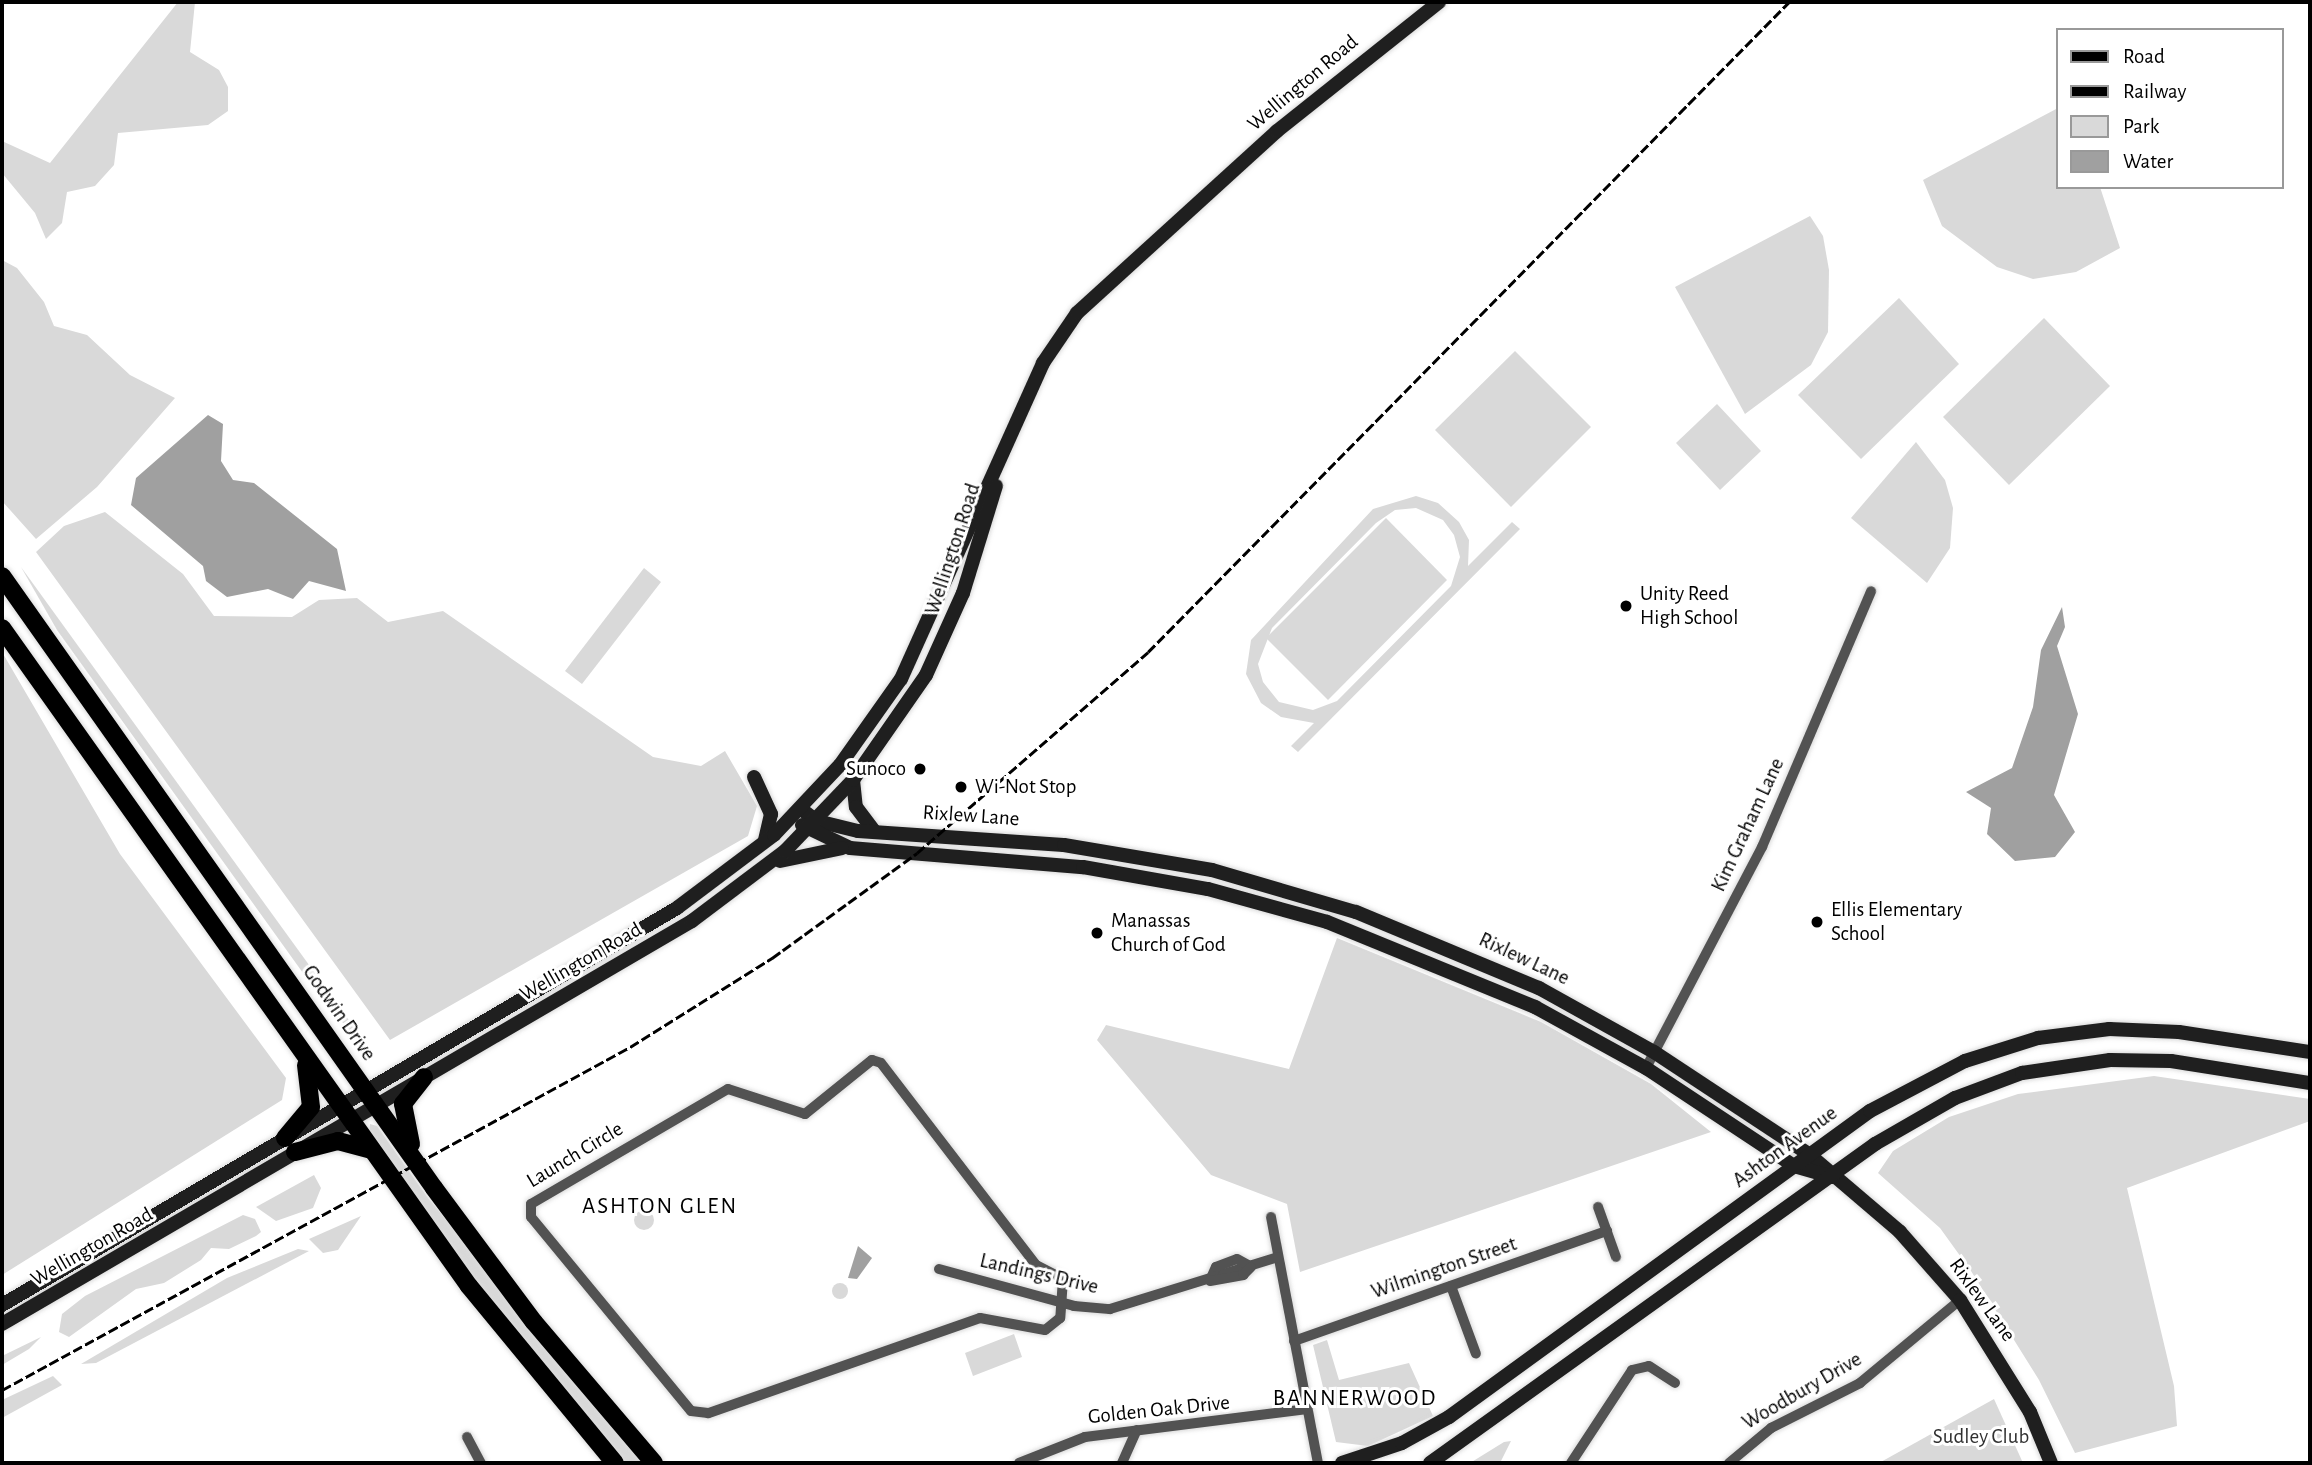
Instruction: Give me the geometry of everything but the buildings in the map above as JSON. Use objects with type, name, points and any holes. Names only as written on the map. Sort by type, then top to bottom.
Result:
[{"type":"main road","name":"Wellington Road","points":[[2,1324],[290,1145],[366,1091],[677,908],[763,844],[797,813],[901,679],[1001,464],[1044,363],[1096,292],[1293,117],[1439,2]]},
{"type":"main road","name":"Wellington Road","points":[[2,1305],[290,1145],[353,1123],[424,1077],[692,921],[758,874],[812,825],[853,780],[903,712],[950,626],[1001,464]]},
{"type":"main road","name":"Godwin Drive","points":[[2,576],[377,1107],[534,1322],[654,1463]]},
{"type":"main road","points":[[2,628],[372,1150],[527,1361],[615,1463]]},
{"type":"main road","points":[[754,777],[772,814],[763,844]]},
{"type":"main road","points":[[853,780],[858,811],[875,832]]},
{"type":"main road","name":"Rixlew Lane","points":[[797,813],[850,848],[1055,863],[1273,906],[1492,987],[1646,1068],[1794,1166],[1833,1177]]},
{"type":"main road","name":"Rixlew Lane","points":[[812,825],[1076,847],[1265,884],[1484,963],[1654,1052],[1810,1155],[1900,1232],[1960,1300],[2030,1412],[2051,1463]]},
{"type":"main road","points":[[758,874],[797,854],[850,848]]},
{"type":"main road","name":"Ashton Avenue","points":[[1342,1463],[1402,1443],[1449,1417],[1794,1166],[1935,1073],[2038,1038],[2137,1029],[2310,1052]]},
{"type":"main road","points":[[290,1145],[313,1098],[302,1052]]},
{"type":"main road","points":[[1430,1463],[1931,1109],[2047,1068],[2142,1059],[2310,1083]]},
{"type":"main road","points":[[418,1164],[402,1110],[424,1077]]},
{"type":"main road","points":[[290,1145],[338,1141],[372,1150]]},
{"type":"street","name":"Kim Graham Lane","points":[[1646,1068],[1762,847],[1871,591]]},
{"type":"street","name":"Launch Circle","points":[[872,1060],[881,1063],[1036,1265],[1063,1279],[1065,1304],[1051,1329],[987,1317],[700,1413],[685,1405],[531,1217],[531,1204],[728,1090],[805,1114],[872,1060]]},
{"type":"street","points":[[1598,1207],[1616,1257]]},
{"type":"street","points":[[1271,1217],[1318,1463]]},
{"type":"street","name":"Wilmington Street","points":[[1294,1341],[1607,1231]]},
{"type":"street","name":"Landings Drive","points":[[939,1269],[1065,1304],[1126,1307],[1210,1281],[1243,1275],[1251,1267],[1278,1257]]},
{"type":"street","name":"Landings Drive","points":[[1210,1281],[1216,1267],[1237,1258],[1251,1267]]},
{"type":"street","points":[[1451,1286],[1476,1354]]},
{"type":"street","name":"Woodbury Drive","points":[[1729,1463],[1771,1428],[1860,1383],[1960,1300]]},
{"type":"street","points":[[1571,1463],[1632,1370],[1649,1366],[1675,1383]]},
{"type":"street","name":"Golden Oak Drive","points":[[1019,1463],[1073,1440],[1307,1409]]},
{"type":"street","points":[[1122,1463],[1135,1448],[1137,1430]]},
{"type":"street","points":[[467,1437],[481,1463]]},
{"type":"green space","points":[[178,2],[195,2],[190,52],[219,70],[228,87],[228,111],[208,125],[118,133],[114,165],[95,186],[67,192],[62,223],[46,239],[35,213],[2,173],[2,141],[50,163]]},
{"type":"green space","points":[[2056,109],[2056,189],[2101,189],[2120,248],[2076,272],[2033,279],[1997,267],[1942,226],[1923,180]]},
{"type":"green space","points":[[1810,216],[1823,236],[1829,270],[1828,332],[1811,365],[1745,414],[1675,287]]},
{"type":"green space","points":[[2,260],[17,268],[44,302],[54,326],[87,335],[130,375],[175,398],[97,487],[36,539],[2,501]]},
{"type":"green space","points":[[1899,298],[1959,364],[1861,459],[1798,395]]},
{"type":"green space","points":[[2044,318],[2110,386],[2009,485],[1943,417]]},
{"type":"green space","points":[[1515,351],[1591,427],[1511,507],[1435,430]]},
{"type":"green space","points":[[1717,404],[1761,451],[1720,490],[1676,443]]},
{"type":"green space","points":[[1916,442],[1945,480],[1953,508],[1950,548],[1927,583],[1851,518]]},
{"type":"green space","points":[[1416,496],[1438,503],[1459,522],[1469,540],[1468,566],[1512,522],[1520,529],[1298,752],[1291,746],[1314,723],[1281,717],[1261,703],[1246,674],[1251,640],[1373,509]],"holes":[[[1416,508],[1443,520],[1454,535],[1460,557],[1451,586],[1337,701],[1313,710],[1279,702],[1263,682],[1258,664],[1272,628],[1376,523],[1395,510]]]},
{"type":"green space","points":[[105,512],[183,574],[214,616],[292,617],[319,600],[357,598],[388,622],[443,611],[653,757],[701,766],[725,751],[757,806],[748,836],[390,1040],[36,552],[64,526]]},
{"type":"green space","points":[[1386,518],[1447,580],[1328,700],[1266,638]]},
{"type":"green space","points":[[21,567],[367,1045],[368,1054],[308,980],[57,630]]},
{"type":"green space","points":[[644,568],[661,582],[582,684],[565,671]]},
{"type":"green space","points":[[2,652],[120,854],[286,1078],[282,1100],[2,1275]]},
{"type":"green space","points":[[1337,938],[1541,1022],[1651,1084],[1711,1132],[1300,1272],[1287,1204],[1211,1175],[1097,1040],[1106,1025],[1289,1069]]},
{"type":"green space","points":[[2154,1076],[2310,1099],[2310,1121],[2127,1188],[2174,1386],[2177,1426],[2075,1453],[2039,1380],[1971,1271],[1940,1228],[1878,1173],[1893,1151],[1949,1117],[2018,1094]]},
{"type":"green space","points":[[370,1124],[377,1126],[428,1198],[647,1463],[623,1463],[506,1325],[369,1136]]},
{"type":"green space","points":[[314,1175],[321,1188],[313,1208],[276,1221],[256,1207]]},
{"type":"green space","points":[[640,1210],[648,1210],[654,1220],[648,1230],[640,1230],[634,1224],[634,1216]]},
{"type":"green space","points":[[243,1215],[255,1219],[261,1232],[229,1249],[211,1248],[201,1260],[164,1283],[136,1289],[69,1337],[59,1332],[62,1314],[85,1296]]},
{"type":"green space","points":[[361,1216],[338,1250],[323,1253],[309,1239]]},
{"type":"green space","points":[[298,1249],[309,1251],[96,1363],[81,1364],[227,1278]]},
{"type":"green space","points":[[840,1283],[846,1285],[846,1297],[840,1299],[834,1297],[832,1291],[834,1285]]},
{"type":"green space","points":[[1014,1334],[1022,1357],[973,1376],[965,1353]]},
{"type":"green space","points":[[41,1337],[29,1349],[2,1365],[2,1356]]},
{"type":"green space","points":[[1327,1340],[1339,1380],[1409,1363],[1433,1416],[1368,1446],[1336,1442],[1313,1345]]},
{"type":"green space","points":[[53,1376],[62,1385],[2,1418],[2,1400]]},
{"type":"green space","name":"Sudley Club","points":[[1994,1399],[2023,1463],[1879,1463]]},
{"type":"green space","points":[[1511,1441],[1500,1463],[1470,1463],[1504,1442]]},
{"type":"water","points":[[208,415],[223,424],[221,461],[233,480],[254,483],[337,549],[346,591],[309,581],[293,599],[268,589],[227,597],[206,581],[203,566],[131,505],[136,478]]},
{"type":"water","points":[[2062,607],[2065,627],[2057,646],[2078,714],[2054,795],[2075,832],[2055,857],[2015,861],[1987,834],[1991,808],[1966,792],[2012,768],[2033,707],[2041,650]]},
{"type":"water","points":[[858,1246],[872,1258],[857,1279],[848,1278]]},
{"type":"railway","points":[[2,1390],[630,1047],[772,958],[917,853],[1148,652],[1789,2]]},
{"type":"place","name":"Unity Reed High School","points":[[1626,606]]},
{"type":"place","name":"Sunoco","points":[[920,769]]},
{"type":"place","name":"Wi-Not Stop","points":[[961,787]]},
{"type":"place","name":"Ellis Elementary School","points":[[1817,922]]},
{"type":"place","name":"Manassas Church of God","points":[[1097,933]]},
{"type":"district","name":"ASHTON GLEN","points":[[660,1207]]},
{"type":"district","name":"BANNERWOOD","points":[[1355,1399]]}]
